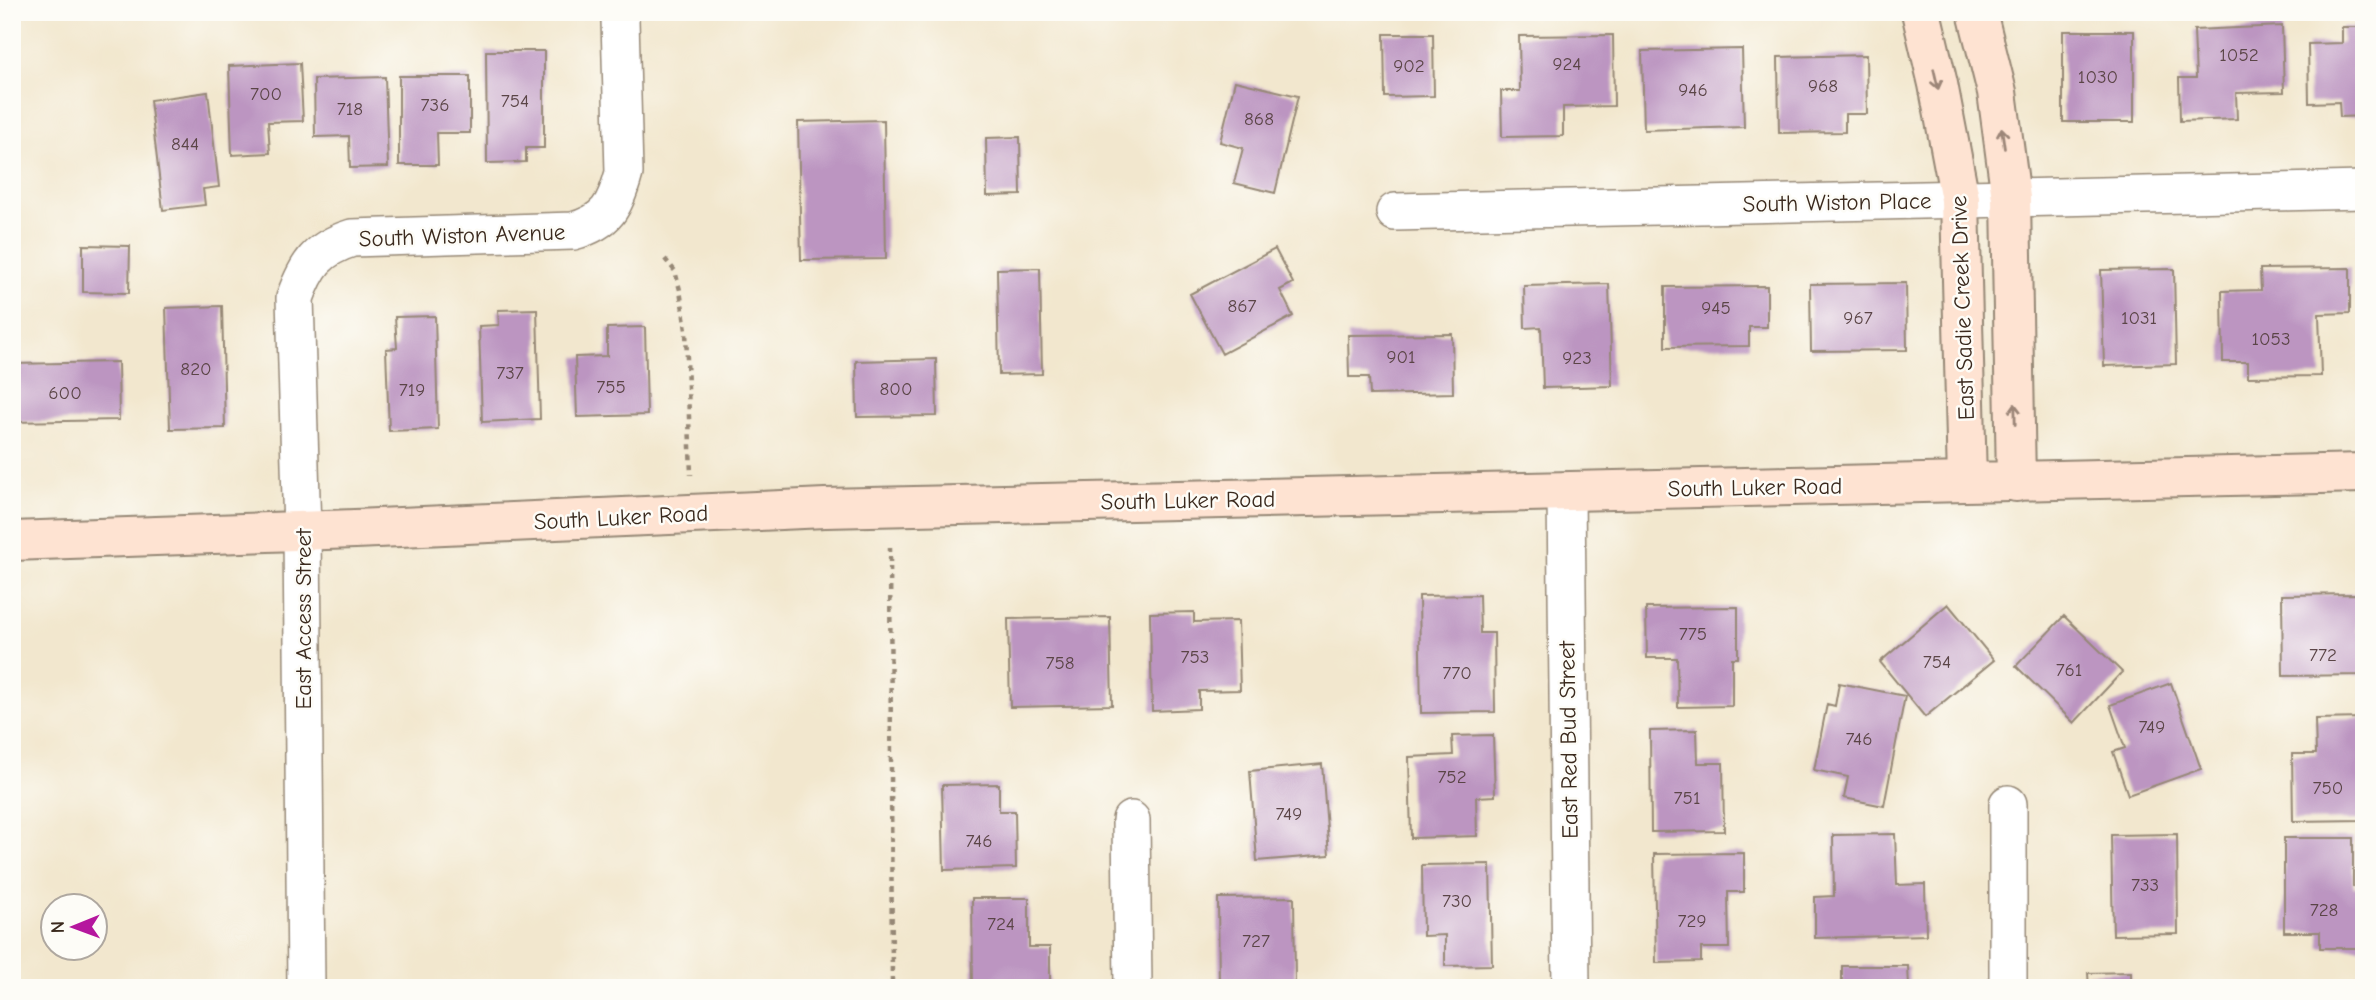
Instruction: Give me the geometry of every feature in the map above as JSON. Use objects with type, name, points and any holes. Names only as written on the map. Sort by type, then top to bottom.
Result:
[{"type":"street","name":"East Sadie Creek Drive","points":[[1921,12],[1961,199],[1967,482]]},
{"type":"street","points":[[1977,12],[1997,92],[2011,198],[2016,482]]},
{"type":"street","name":"South Wiston Avenue","points":[[316,256],[335,243],[352,238],[573,231],[592,226],[607,214],[618,194],[624,173],[620,19]]},
{"type":"street","name":"South Wiston Place","points":[[1395,212],[2364,190]]},
{"type":"street","name":"East Access Street","points":[[306,988],[302,531],[295,298],[303,276],[316,256]]},
{"type":"street","name":"South Luker Road","points":[[12,541],[825,508],[2364,473]]},
{"type":"street","name":"East Red Bud Street","points":[[1566,492],[1571,988]]},
{"type":"street","points":[[2008,804],[2008,988]]},
{"type":"street","points":[[1131,820],[1133,988]]},
{"type":"path","points":[[665,258],[675,271],[686,330],[691,475]]},
{"type":"path","points":[[890,547],[892,988]]},
{"type":"building","points":[[2282,26],[2284,92],[2236,93],[2237,119],[2180,121],[2179,78],[2196,78],[2194,30]]},
{"type":"building","points":[[2342,27],[2364,27],[2364,116],[2340,117],[2339,102],[2309,103],[2308,44],[2342,43]]},
{"type":"building","points":[[2063,31],[2134,31],[2134,122],[2063,122]]},
{"type":"building","points":[[1384,34],[1433,34],[1434,96],[1385,97]]},
{"type":"building","points":[[1613,35],[1614,106],[1563,107],[1563,136],[1502,137],[1501,91],[1520,91],[1519,36]]},
{"type":"building","points":[[1742,49],[1744,127],[1644,130],[1642,51]]},
{"type":"building","points":[[486,51],[544,51],[544,148],[526,148],[526,162],[487,163]]},
{"type":"building","points":[[1866,55],[1867,114],[1845,114],[1845,132],[1779,133],[1778,57]]},
{"type":"building","points":[[300,63],[303,121],[268,122],[270,153],[232,155],[229,66]]},
{"type":"building","points":[[399,76],[470,76],[470,133],[437,133],[438,165],[399,165]]},
{"type":"building","points":[[385,77],[388,167],[350,168],[349,136],[315,137],[314,79]]},
{"type":"building","points":[[1235,81],[1298,96],[1275,193],[1234,183],[1243,148],[1220,142]]},
{"type":"building","points":[[208,92],[219,187],[203,189],[205,205],[163,210],[150,100]]},
{"type":"building","points":[[884,120],[886,259],[801,260],[798,122]]},
{"type":"building","points":[[1020,137],[1021,195],[987,196],[986,138]]},
{"type":"building","points":[[83,245],[130,246],[129,293],[83,292]]},
{"type":"building","points":[[1275,249],[1293,283],[1280,290],[1293,316],[1222,354],[1190,294]]},
{"type":"building","points":[[1040,268],[1042,374],[999,375],[997,269]]},
{"type":"building","points":[[2350,268],[2350,313],[2319,314],[2321,376],[2248,377],[2248,362],[2223,362],[2222,291],[2261,290],[2260,269]]},
{"type":"building","points":[[2174,269],[2176,364],[2104,366],[2101,270]]},
{"type":"building","points":[[1906,283],[1907,350],[1811,351],[1810,284]]},
{"type":"building","points":[[1609,284],[1612,386],[1543,388],[1541,327],[1525,328],[1524,286]]},
{"type":"building","points":[[1767,286],[1767,327],[1749,327],[1749,346],[1665,347],[1665,287]]},
{"type":"building","points":[[222,306],[225,428],[170,429],[166,308]]},
{"type":"building","points":[[537,309],[540,419],[482,422],[479,326],[499,325],[498,310]]},
{"type":"building","points":[[435,316],[438,429],[389,431],[386,349],[397,348],[395,317]]},
{"type":"building","points":[[645,327],[647,415],[577,417],[575,357],[607,356],[607,328]]},
{"type":"building","points":[[1452,334],[1453,393],[1370,395],[1369,377],[1349,377],[1348,335]]},
{"type":"building","points":[[936,359],[937,416],[857,417],[856,361]]},
{"type":"building","points":[[118,362],[119,420],[12,422],[12,364]]},
{"type":"building","points":[[2356,594],[2357,633],[2364,633],[2364,675],[2283,676],[2282,595]]},
{"type":"building","points":[[1479,595],[1480,633],[1494,633],[1495,712],[1421,713],[1419,596]]},
{"type":"building","points":[[1948,604],[1994,660],[1925,717],[1880,662]]},
{"type":"building","points":[[1738,607],[1738,658],[1732,658],[1732,706],[1678,707],[1677,658],[1647,658],[1646,608]]},
{"type":"building","points":[[1194,612],[1194,622],[1238,621],[1240,690],[1199,691],[1199,709],[1152,711],[1150,613]]},
{"type":"building","points":[[2064,616],[2122,672],[2074,723],[2016,666]]},
{"type":"building","points":[[1110,617],[1112,705],[1010,707],[1008,619]]},
{"type":"building","points":[[1839,683],[1905,696],[1884,806],[1844,798],[1848,777],[1814,770],[1827,704],[1835,706]]},
{"type":"building","points":[[2171,683],[2201,769],[2128,795],[2113,752],[2125,748],[2110,705]]},
{"type":"building","points":[[2364,718],[2364,820],[2293,821],[2292,754],[2316,754],[2315,719]]},
{"type":"building","points":[[1697,730],[1698,763],[1723,763],[1724,831],[1651,832],[1650,731]]},
{"type":"building","points":[[1493,735],[1495,796],[1476,797],[1477,836],[1411,838],[1409,757],[1453,755],[1452,736]]},
{"type":"building","points":[[1322,764],[1329,855],[1257,861],[1250,771]]},
{"type":"building","points":[[999,784],[999,811],[1015,811],[1016,868],[944,870],[942,785]]},
{"type":"building","points":[[1895,834],[1897,885],[1925,884],[1926,935],[1815,938],[1815,897],[1834,896],[1833,835]]},
{"type":"building","points":[[2177,834],[2178,934],[2113,935],[2111,835]]},
{"type":"building","points":[[2284,838],[2353,838],[2353,887],[2364,887],[2364,948],[2320,948],[2320,932],[2284,932]]},
{"type":"building","points":[[1744,853],[1744,892],[1728,892],[1729,948],[1701,948],[1701,962],[1656,963],[1654,854]]},
{"type":"building","points":[[1490,864],[1492,965],[1445,966],[1445,935],[1423,936],[1422,865]]},
{"type":"building","points":[[1294,897],[1295,982],[1256,983],[1256,988],[1219,988],[1218,898]]},
{"type":"building","points":[[972,898],[1029,898],[1029,947],[1050,947],[1050,988],[973,988]]},
{"type":"building","points":[[1842,966],[1908,966],[1909,988],[1842,988]]},
{"type":"building","points":[[2131,972],[2131,988],[2089,988],[2088,973]]}]
